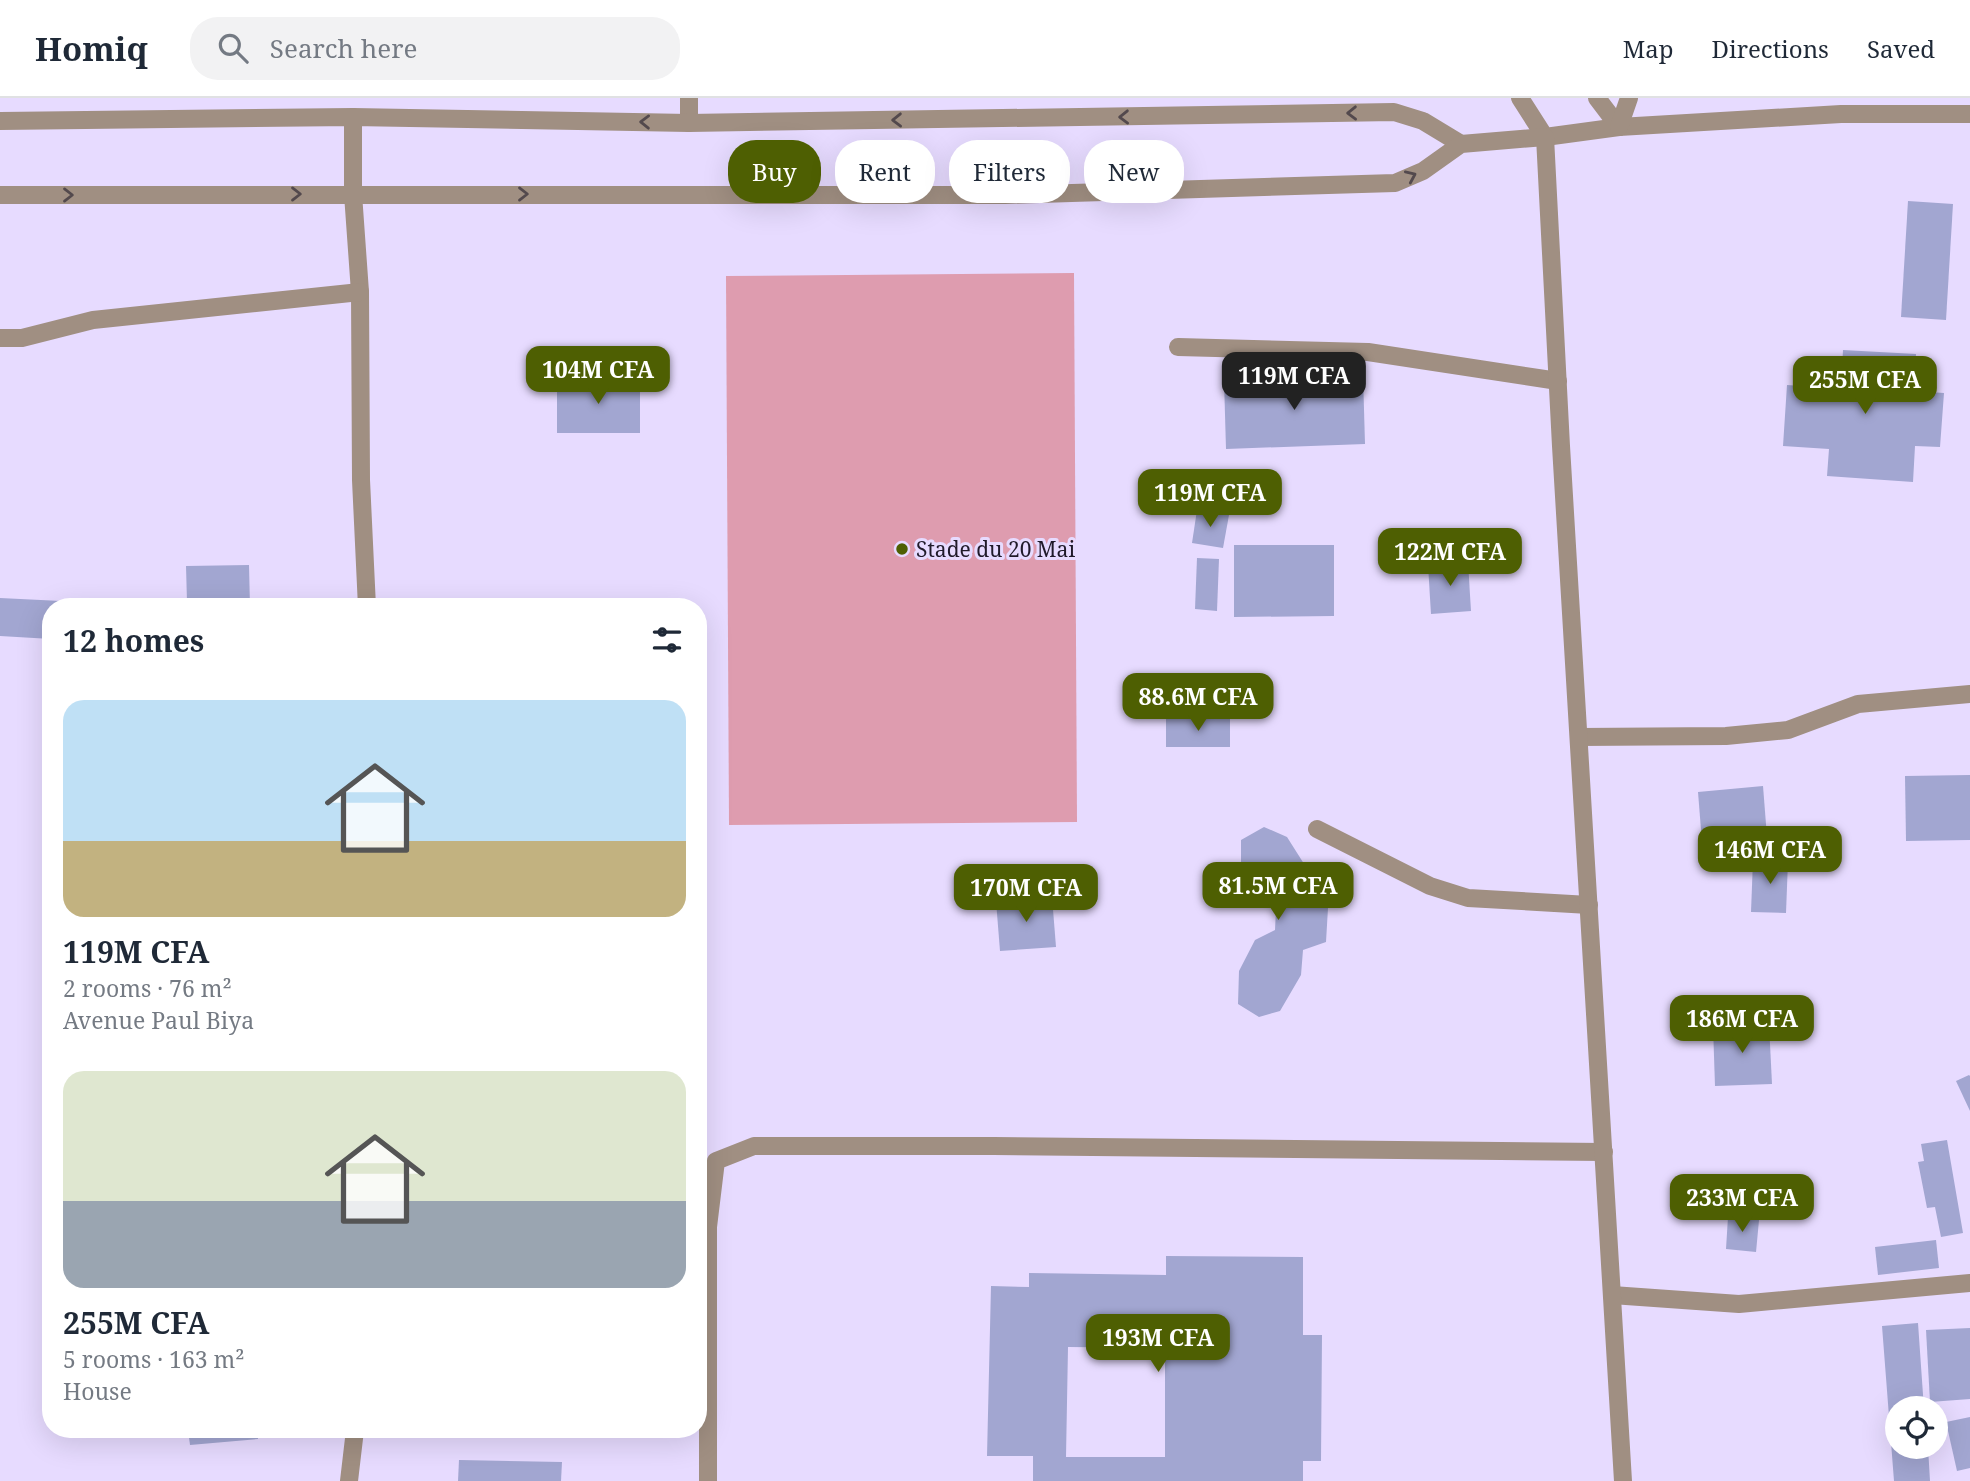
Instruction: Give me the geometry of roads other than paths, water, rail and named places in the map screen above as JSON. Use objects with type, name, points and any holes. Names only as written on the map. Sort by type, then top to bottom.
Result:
[{"type":"street","points":[[689,98],[690,123]]},
{"type":"street","points":[[1520,98],[1545,137],[1623,1481]]},
{"type":"street","points":[[1597,98],[1619,127]]},
{"type":"street","points":[[1619,127],[1629,98]]},
{"type":"street","points":[[0,121],[353,117],[690,123],[1394,112],[1423,121],[1461,144]]},
{"type":"street","points":[[0,195],[1005,195],[1395,183],[1423,171],[1461,144],[1619,127],[1841,114],[1970,114]]},
{"type":"street","points":[[353,117],[353,194],[360,292],[360,480],[367,598]]},
{"type":"street","points":[[0,338],[22,338],[93,320],[360,292]]},
{"type":"street","points":[[1178,347],[1368,352],[1558,381]]},
{"type":"street","points":[[1579,737],[1726,736],[1788,730],[1858,704],[1970,694]]},
{"type":"street","points":[[1317,829],[1430,886],[1468,898],[1589,905]]},
{"type":"street","points":[[708,1481],[708,1227],[716,1161],[754,1146],[1604,1152]]},
{"type":"street","points":[[1612,1294],[1739,1304],[1970,1283]]},
{"type":"street","points":[[349,1481],[354,1438]]},
{"type":"place","name":"Stade du 20 Mai","points":[[902,549]]}]
